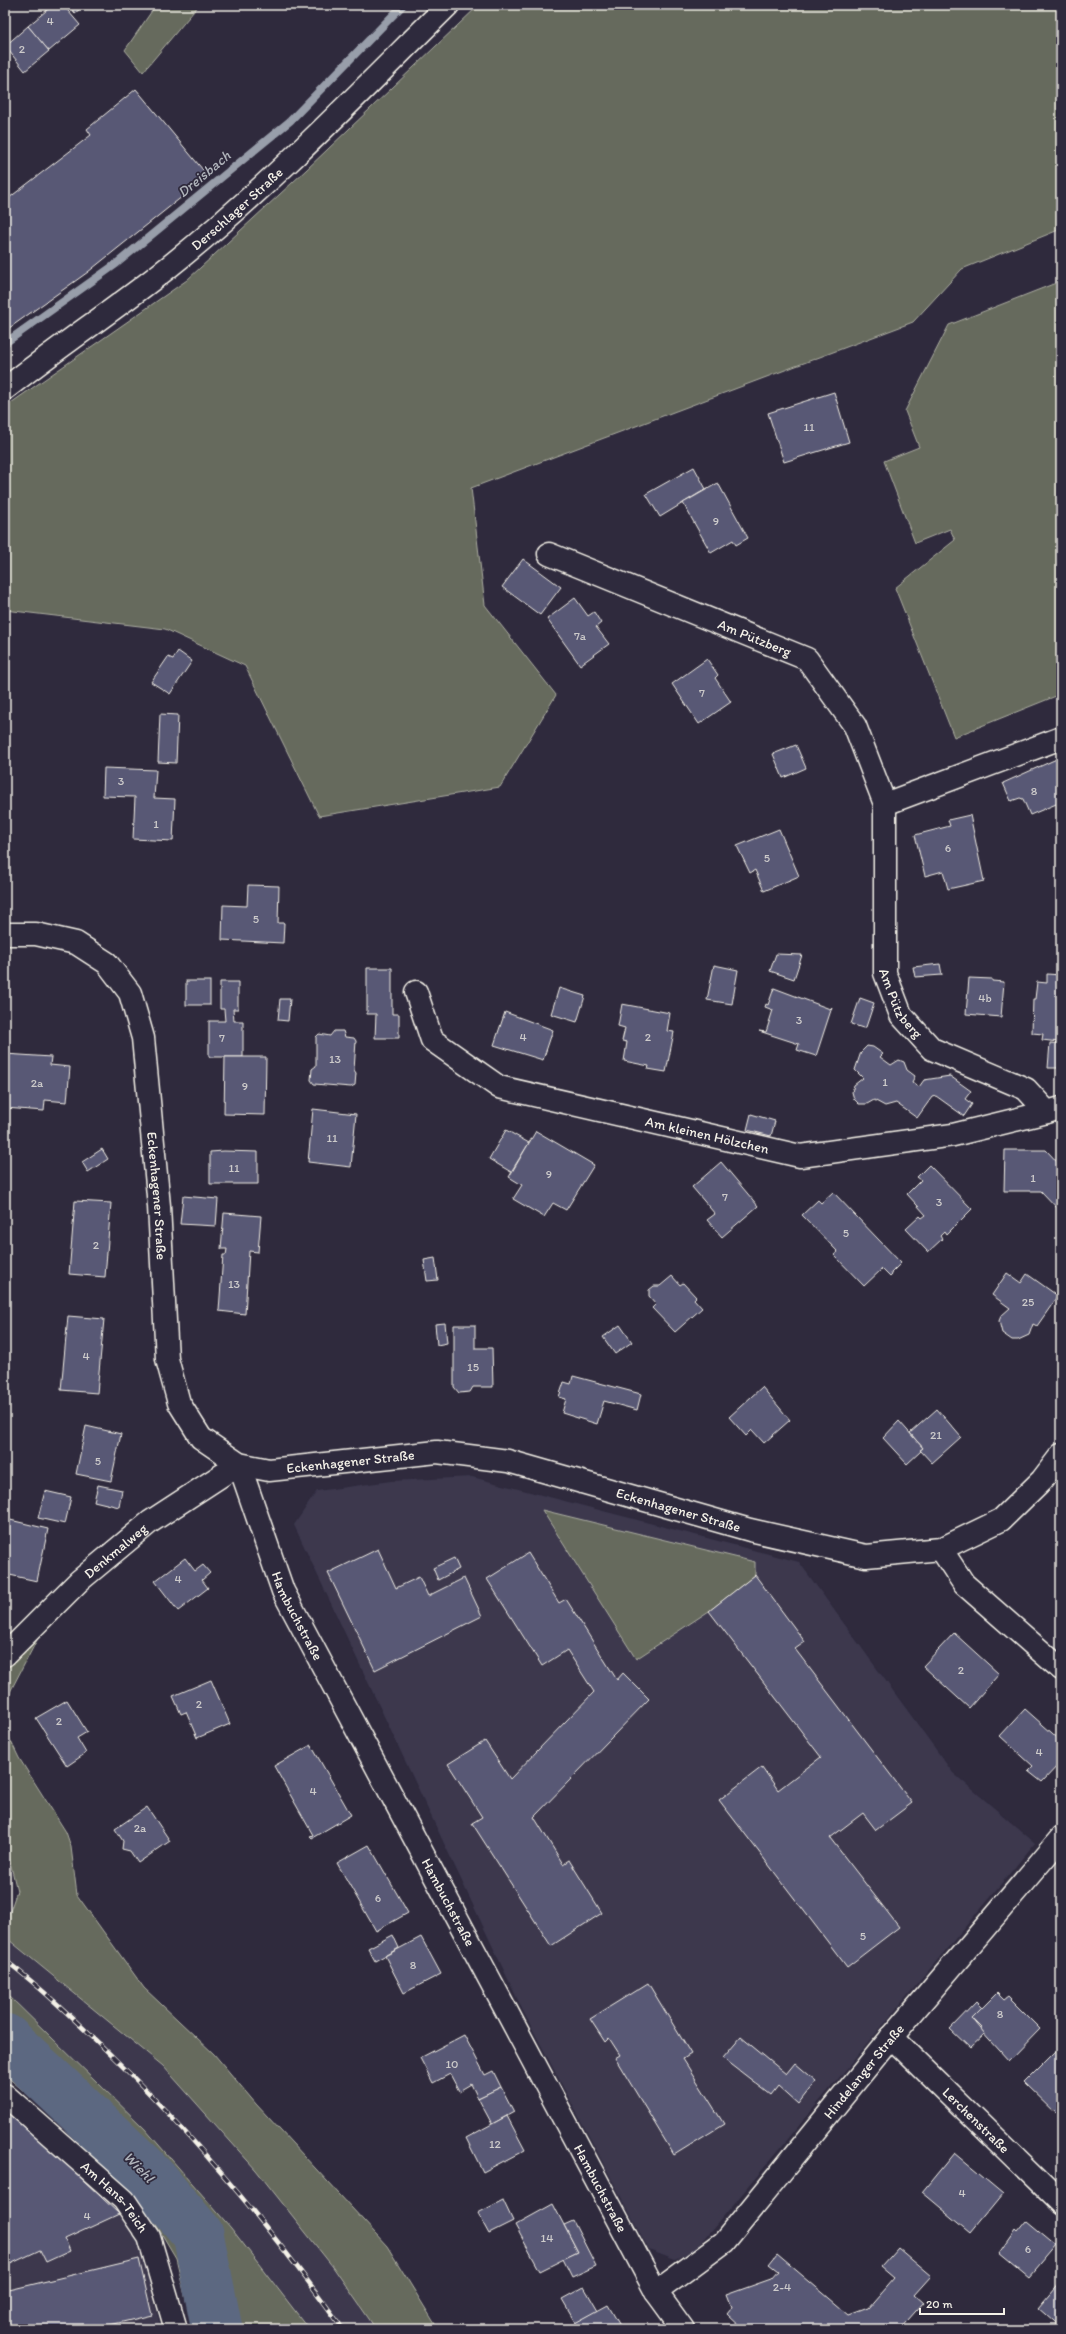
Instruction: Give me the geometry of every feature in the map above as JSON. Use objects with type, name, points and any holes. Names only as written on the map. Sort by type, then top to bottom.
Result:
[{"type":"street","name":"Derschlager Straße","points":[[5,389],[164,270],[202,239],[293,158],[448,5]]},
{"type":"street","name":"Am Pützberg","points":[[549,554],[807,659],[855,726],[885,804],[885,973],[902,1016],[932,1049],[1026,1089],[1054,1110]]},
{"type":"street","points":[[885,804],[1061,738]]},
{"type":"street","name":"Eckenhagener Straße","points":[[5,934],[36,934],[76,943],[107,963],[130,993],[143,1038],[159,1206],[167,1359],[179,1403],[201,1438],[239,1464],[269,1470],[437,1452],[508,1461],[750,1530],[866,1556],[941,1548],[1001,1520],[1042,1480],[1061,1454]]},
{"type":"street","name":"Am kleinen Hölzchen","points":[[416,992],[432,1040],[499,1087],[800,1156],[953,1135],[1054,1110]]},
{"type":"street","name":"Denkmalweg","points":[[5,1655],[79,1581],[150,1522],[239,1464]]},
{"type":"street","name":"Hambuchstraße","points":[[239,1464],[283,1591],[656,2292],[683,2329]]},
{"type":"street","points":[[941,1548],[964,1584],[1061,1668]]},
{"type":"street","name":"Hindelanger Straße","points":[[656,2292],[724,2242],[891,2038],[1061,1838]]},
{"type":"street","name":"Lerchenstraße","points":[[891,2038],[1061,2204]]},
{"type":"street","name":"Am Hans-Teich","points":[[5,2095],[124,2200],[149,2237],[176,2329]]},
{"type":"shaded area","points":[[472,1477],[799,1562],[953,1773],[1035,1843],[697,2248],[675,2260],[649,2250],[523,2011],[294,1525],[317,1491],[391,1481]]},
{"type":"shaded area","points":[[5,1937],[163,2066],[256,2170],[333,2267],[376,2329],[309,2329],[231,2228],[145,2129],[5,1992]]},
{"type":"shaded area","points":[[5,2104],[134,2221],[161,2329],[5,2329]]},
{"type":"green space","points":[[156,5],[199,5],[143,72],[125,50]]},
{"type":"green space","points":[[479,5],[1061,5],[1061,229],[962,269],[913,322],[471,488],[485,605],[556,695],[500,787],[319,816],[245,666],[165,629],[5,610],[5,407],[187,280],[306,170]]},
{"type":"green space","points":[[1061,281],[1061,694],[954,737],[895,588],[955,540],[950,529],[915,543],[884,461],[919,447],[905,411],[949,325]]},
{"type":"green space","points":[[542,1510],[755,1562],[755,1575],[709,1611],[636,1659]]},
{"type":"green space","points":[[36,1633],[38,1638],[11,1690],[5,1709],[5,1663]]},
{"type":"green space","points":[[5,1729],[19,1758],[66,1832],[71,1847],[77,1895],[144,1988],[214,2054],[256,2104],[387,2246],[438,2329],[376,2329],[333,2267],[256,2170],[163,2066],[9,1940],[9,1914],[17,1891],[5,1841]]},
{"type":"green space","points":[[5,1992],[145,2129],[231,2228],[309,2329],[193,2329],[176,2258],[151,2216],[124,2177],[5,2075]]},
{"type":"building","points":[[53,5],[63,5],[80,25],[49,51],[28,26]]},
{"type":"building","points":[[68,5],[85,5],[75,13]]},
{"type":"building","points":[[28,26],[49,51],[25,71],[5,46]]},
{"type":"building","points":[[136,89],[208,176],[88,272],[5,331],[5,201],[91,135],[87,129]]},
{"type":"building","points":[[834,392],[849,442],[784,462],[768,413]]},
{"type":"building","points":[[694,467],[706,489],[660,517],[646,494]]},
{"type":"building","points":[[718,483],[748,538],[736,545],[733,540],[711,553],[683,503]]},
{"type":"building","points":[[523,559],[561,587],[540,615],[502,587]]},
{"type":"building","points":[[575,598],[588,616],[594,612],[601,623],[596,627],[609,644],[580,665],[547,619]]},
{"type":"building","points":[[178,651],[192,661],[170,694],[151,682],[168,657],[173,659]]},
{"type":"building","points":[[707,659],[718,675],[715,678],[731,702],[699,724],[672,684]]},
{"type":"building","points":[[160,714],[178,715],[176,763],[158,762]]},
{"type":"building","points":[[796,745],[806,768],[783,778],[773,754]]},
{"type":"building","points":[[1061,757],[1061,802],[1030,815],[1023,799],[1020,798],[1011,801],[1003,783]]},
{"type":"building","points":[[104,768],[156,770],[154,798],[175,799],[173,841],[133,839],[135,797],[103,796]]},
{"type":"building","points":[[970,815],[984,881],[948,889],[943,871],[925,876],[915,835],[950,826],[948,820]]},
{"type":"building","points":[[779,829],[799,876],[764,891],[755,870],[750,873],[737,846]]},
{"type":"building","points":[[248,885],[279,886],[278,923],[284,923],[283,943],[222,940],[223,905],[247,906]]},
{"type":"building","points":[[776,954],[802,955],[794,979],[770,971]]},
{"type":"building","points":[[940,964],[942,975],[915,977],[913,967]]},
{"type":"building","points":[[714,965],[738,970],[732,1004],[707,1000]]},
{"type":"building","points":[[367,968],[392,968],[392,1014],[399,1014],[399,1038],[375,1038],[376,1014],[367,1014]]},
{"type":"building","points":[[1047,974],[1061,975],[1059,1042],[1042,1040],[1043,1034],[1032,1033],[1033,999],[1035,999],[1037,982],[1047,983]]},
{"type":"building","points":[[969,978],[992,979],[992,981],[1004,982],[1001,1017],[966,1014]]},
{"type":"building","points":[[186,981],[210,981],[210,1005],[186,1005]]},
{"type":"building","points":[[220,982],[238,982],[238,1009],[233,1009],[234,1021],[243,1021],[243,1057],[209,1057],[209,1021],[225,1021],[224,1009],[220,1009]]},
{"type":"building","points":[[559,988],[585,996],[577,1022],[551,1014]]},
{"type":"building","points":[[774,988],[830,1009],[832,1007],[816,1056],[797,1050],[799,1044],[759,1031],[766,1032],[773,1010],[765,1007],[766,1004],[768,1005]]},
{"type":"building","points":[[860,998],[874,1003],[866,1027],[863,1028],[851,1024]]},
{"type":"building","points":[[280,999],[290,999],[288,1021],[278,1020]]},
{"type":"building","points":[[622,1004],[670,1013],[667,1031],[674,1032],[666,1072],[648,1069],[649,1066],[624,1061],[627,1042],[622,1041],[625,1028],[618,1026]]},
{"type":"building","points":[[505,1012],[553,1030],[543,1060],[494,1045]]},
{"type":"building","points":[[334,1031],[343,1031],[345,1037],[354,1038],[356,1041],[354,1070],[356,1073],[355,1085],[351,1087],[314,1084],[311,1080],[312,1069],[316,1066],[316,1037],[319,1034],[330,1036]]},
{"type":"building","points":[[1050,1043],[1061,1044],[1061,1068],[1048,1068]]},
{"type":"building","points":[[867,1046],[873,1047],[883,1054],[880,1057],[891,1065],[899,1060],[904,1062],[907,1070],[915,1076],[912,1082],[919,1087],[924,1080],[950,1076],[971,1091],[965,1099],[972,1104],[964,1116],[936,1096],[932,1097],[917,1118],[896,1103],[885,1106],[874,1100],[867,1104],[859,1104],[854,1099],[852,1092],[854,1085],[863,1078],[855,1070],[861,1052]]},
{"type":"building","points":[[5,1054],[51,1057],[50,1065],[70,1067],[67,1102],[45,1100],[44,1111],[5,1108]]},
{"type":"building","points":[[225,1057],[266,1057],[265,1115],[224,1114]]},
{"type":"building","points":[[313,1109],[356,1114],[351,1167],[308,1162]]},
{"type":"building","points":[[751,1114],[775,1121],[771,1136],[747,1130]]},
{"type":"building","points":[[506,1130],[529,1143],[511,1172],[489,1159]]},
{"type":"building","points":[[536,1131],[594,1165],[566,1210],[553,1203],[544,1217],[513,1199],[522,1185],[509,1177]]},
{"type":"building","points":[[102,1149],[108,1159],[88,1172],[82,1162]]},
{"type":"building","points":[[1005,1150],[1046,1150],[1061,1166],[1061,1212],[1041,1191],[1004,1191]]},
{"type":"building","points":[[210,1152],[258,1152],[258,1184],[210,1184]]},
{"type":"building","points":[[721,1162],[758,1206],[722,1237],[707,1220],[715,1214],[692,1187]]},
{"type":"building","points":[[929,1165],[972,1209],[946,1235],[944,1232],[940,1236],[942,1239],[928,1252],[906,1229],[920,1216],[922,1218],[926,1215],[907,1194],[921,1180],[917,1177]]},
{"type":"building","points":[[833,1192],[901,1263],[891,1273],[892,1275],[890,1277],[882,1269],[864,1286],[834,1255],[838,1252],[802,1215],[818,1200],[821,1203]]},
{"type":"building","points":[[183,1196],[218,1199],[216,1226],[180,1224]]},
{"type":"building","points":[[75,1201],[111,1203],[105,1277],[69,1274]]},
{"type":"building","points":[[224,1213],[261,1216],[258,1252],[249,1251],[245,1314],[219,1311],[223,1255],[226,1255],[227,1249],[221,1249]]},
{"type":"building","points":[[435,1258],[438,1280],[427,1281],[424,1260]]},
{"type":"building","points":[[1007,1273],[1021,1283],[1027,1274],[1058,1296],[1037,1326],[1033,1324],[1029,1335],[1018,1340],[1012,1340],[1002,1333],[999,1321],[1001,1316],[1010,1308],[992,1295]]},
{"type":"building","points":[[672,1276],[680,1285],[683,1283],[696,1297],[694,1299],[702,1308],[675,1332],[652,1308],[656,1304],[649,1296],[649,1290],[654,1286],[660,1286]]},
{"type":"building","points":[[68,1316],[104,1319],[97,1393],[61,1390]]},
{"type":"building","points":[[445,1323],[447,1343],[437,1345],[435,1324]]},
{"type":"building","points":[[454,1325],[475,1325],[475,1348],[492,1348],[493,1387],[473,1387],[470,1392],[459,1393],[454,1387]]},
{"type":"building","points":[[620,1325],[632,1342],[615,1354],[603,1337]]},
{"type":"building","points":[[573,1376],[641,1394],[637,1410],[604,1401],[597,1424],[562,1413],[566,1399],[559,1397],[564,1382],[571,1384]]},
{"type":"building","points":[[762,1387],[790,1420],[764,1443],[752,1430],[746,1436],[729,1417]]},
{"type":"building","points":[[937,1409],[961,1437],[932,1463],[920,1450],[923,1448],[910,1433]]},
{"type":"building","points":[[899,1421],[923,1448],[907,1464],[883,1438]]},
{"type":"building","points":[[86,1426],[121,1434],[111,1481],[76,1474]]},
{"type":"building","points":[[98,1485],[122,1490],[119,1507],[94,1501]]},
{"type":"building","points":[[45,1491],[71,1497],[65,1524],[38,1518]]},
{"type":"building","points":[[6,1519],[48,1529],[37,1581],[5,1574]]},
{"type":"building","points":[[378,1549],[396,1588],[419,1577],[428,1596],[464,1578],[482,1616],[375,1670],[328,1573]]},
{"type":"building","points":[[528,1553],[559,1603],[566,1599],[617,1680],[623,1673],[649,1699],[534,1817],[563,1864],[569,1860],[602,1913],[551,1946],[472,1823],[482,1817],[448,1764],[485,1741],[510,1779],[594,1692],[567,1650],[542,1666],[487,1579]]},
{"type":"building","points":[[185,1558],[195,1571],[203,1565],[210,1573],[202,1580],[208,1588],[178,1611],[155,1581]]},
{"type":"building","points":[[454,1558],[459,1569],[438,1580],[433,1568]]},
{"type":"building","points":[[755,1575],[805,1642],[795,1649],[912,1803],[876,1830],[863,1813],[830,1838],[899,1927],[847,1967],[719,1800],[762,1767],[778,1790],[821,1757],[709,1611]]},
{"type":"building","points":[[954,1633],[999,1674],[969,1708],[923,1666]]},
{"type":"building","points":[[211,1680],[230,1724],[197,1738],[186,1712],[181,1714],[173,1696]]},
{"type":"building","points":[[67,1700],[87,1732],[77,1738],[86,1753],[67,1766],[36,1718]]},
{"type":"building","points":[[1025,1709],[1061,1741],[1061,1762],[1042,1782],[1028,1771],[1033,1766],[1000,1736]]},
{"type":"building","points":[[311,1745],[351,1815],[312,1838],[310,1836],[313,1835],[274,1766]]},
{"type":"building","points":[[147,1807],[170,1841],[138,1863],[130,1851],[122,1849],[123,1841],[115,1829]]},
{"type":"building","points":[[369,1845],[408,1913],[376,1931],[337,1863]]},
{"type":"building","points":[[393,1935],[399,1948],[375,1961],[368,1948]]},
{"type":"building","points":[[421,1937],[441,1974],[404,1993],[385,1956]]},
{"type":"building","points":[[648,1983],[691,2054],[683,2059],[724,2124],[674,2155],[615,2058],[620,2055],[609,2038],[605,2042],[590,2019]]},
{"type":"building","points":[[997,1993],[1004,2000],[1008,1997],[1040,2029],[1009,2061],[972,2018]]},
{"type":"building","points":[[976,2002],[982,2008],[972,2018],[985,2034],[970,2048],[950,2029]]},
{"type":"building","points":[[464,2035],[485,2075],[493,2071],[501,2087],[478,2098],[471,2084],[459,2091],[450,2074],[433,2083],[420,2058]]},
{"type":"building","points":[[741,2037],[786,2074],[795,2063],[816,2081],[798,2104],[778,2086],[771,2095],[723,2058]]},
{"type":"building","points":[[1061,2046],[1061,2115],[1059,2117],[1024,2083]]},
{"type":"building","points":[[501,2087],[514,2112],[492,2124],[478,2098]]},
{"type":"building","points":[[5,2106],[119,2214],[65,2239],[70,2251],[46,2262],[40,2250],[8,2265],[5,2259]]},
{"type":"building","points":[[507,2116],[525,2150],[483,2172],[466,2138]]},
{"type":"building","points":[[954,2153],[1003,2194],[971,2233],[922,2192]]},
{"type":"building","points":[[503,2200],[513,2221],[489,2233],[478,2213]]},
{"type":"building","points":[[553,2204],[578,2252],[540,2271],[515,2225]]},
{"type":"building","points":[[573,2221],[596,2266],[572,2277],[563,2259],[578,2252],[564,2225]]},
{"type":"building","points":[[1027,2221],[1056,2245],[1029,2277],[1000,2253],[1016,2230],[1018,2232]]},
{"type":"building","points":[[898,2248],[931,2276],[914,2295],[923,2303],[900,2329],[744,2329],[727,2313],[731,2308],[726,2295],[771,2279],[778,2271],[769,2264],[777,2254],[849,2315],[868,2308],[894,2278],[881,2267]]},
{"type":"building","points":[[139,2259],[152,2315],[93,2329],[5,2329],[5,2291]]},
{"type":"building","points":[[1061,2282],[1061,2327],[1039,2308]]},
{"type":"building","points":[[584,2287],[598,2311],[576,2323],[562,2299]]},
{"type":"building","points":[[608,2305],[622,2329],[578,2329],[575,2323]]},
{"type":"waterway","name":"Dreisbach","points":[[5,343],[116,264],[290,121],[403,5]]},
{"type":"waterway","name":"Wiehl","points":[[5,2039],[142,2168],[198,2234],[217,2329]]},
{"type":"railway","points":[[5,1960],[33,1982],[73,2018],[174,2119],[262,2221],[343,2329]]}]
